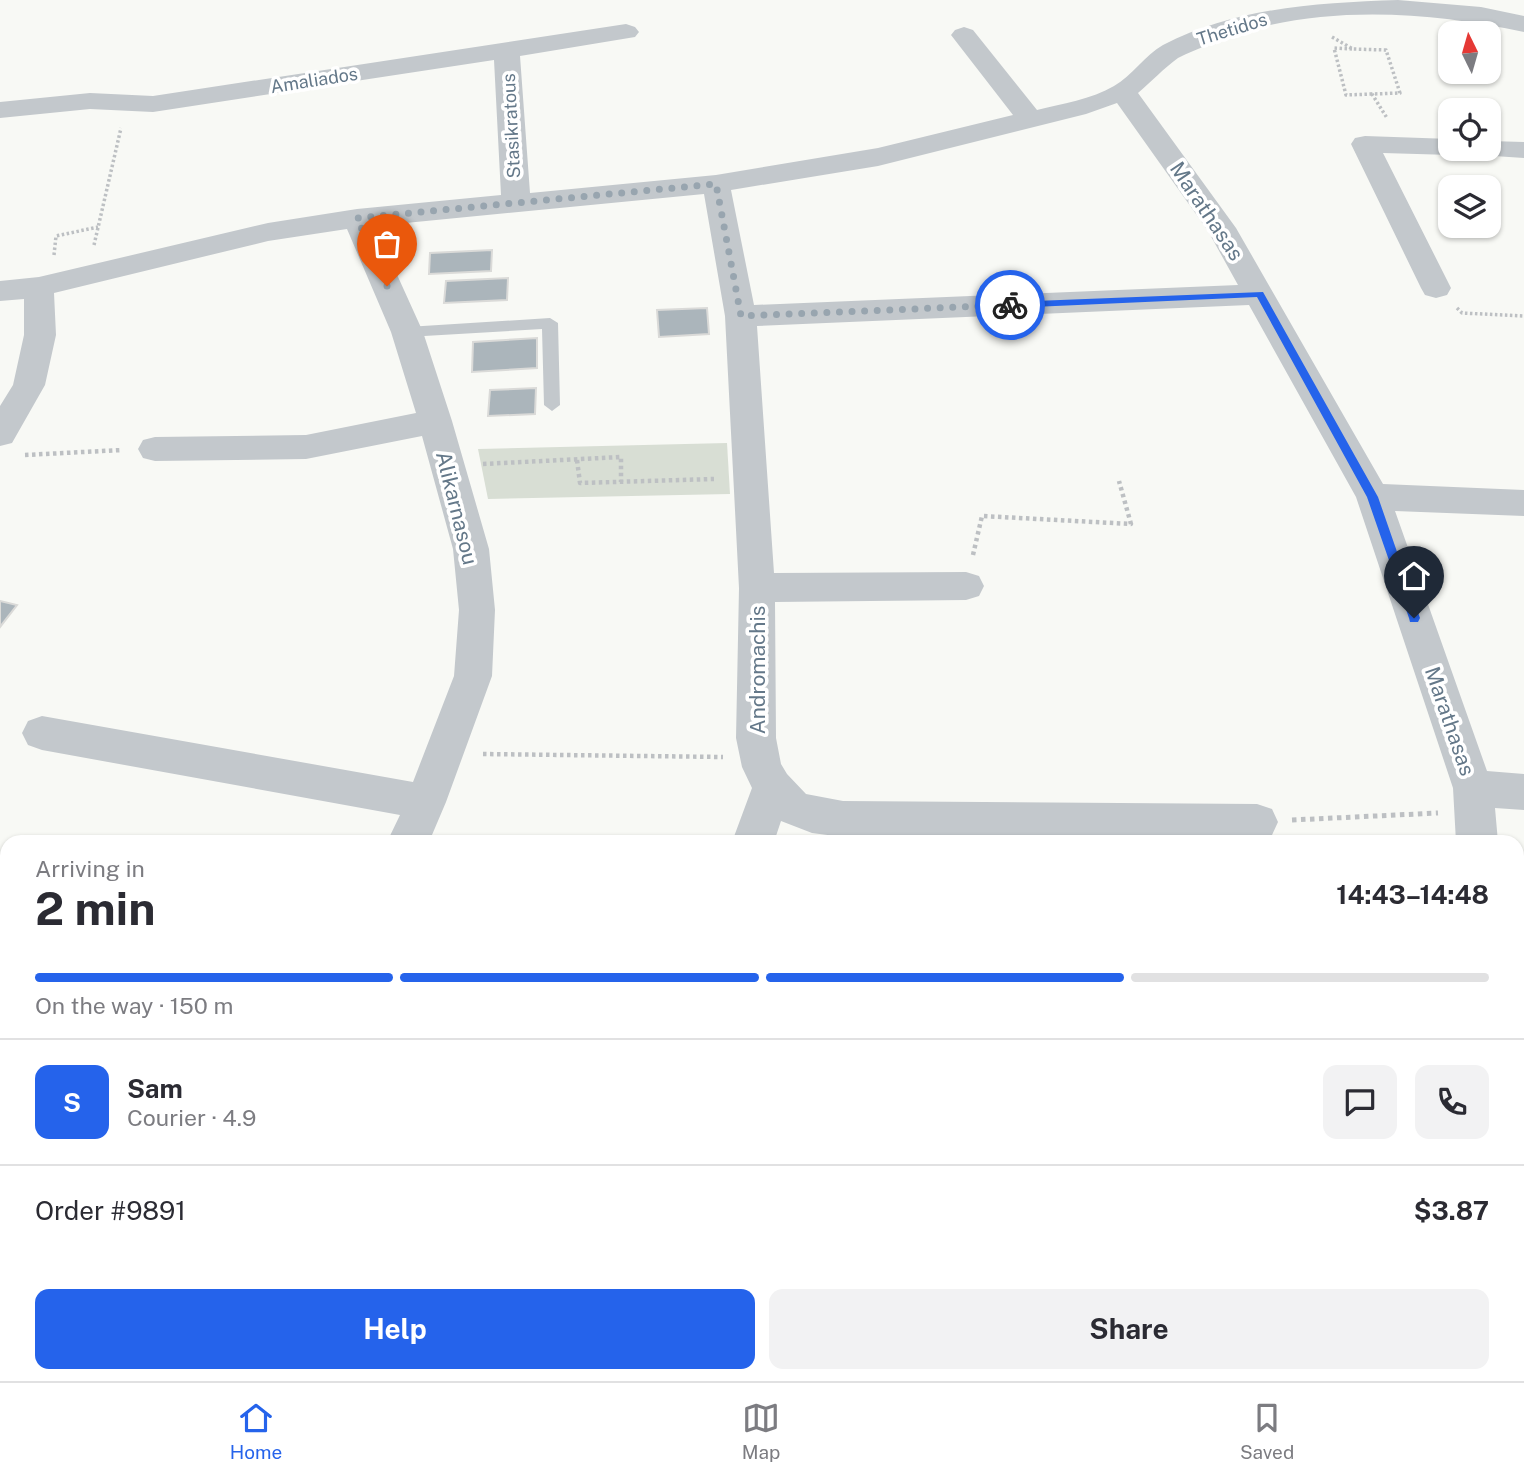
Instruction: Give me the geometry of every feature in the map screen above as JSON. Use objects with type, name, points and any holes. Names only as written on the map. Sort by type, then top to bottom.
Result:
[{"type":"street","name":"Thetidos","points":[[1123,92],[1153,64],[1191,42],[1239,24],[1292,13],[1359,8],[1440,10],[1491,16],[1524,24]]},
{"type":"street","name":"Amaliados","points":[[0,110],[90,101],[153,104],[626,32]]},
{"type":"street","points":[[964,35],[1030,119]]},
{"type":"street","name":"Stasikratous","points":[[507,51],[516,201]]},
{"type":"street","points":[[0,291],[45,286],[268,232],[357,218],[716,184],[878,157],[1030,119],[1123,92]]},
{"type":"street","name":"Marathasas","points":[[1123,92],[1221,228],[1373,497],[1475,814]]},
{"type":"street","points":[[1436,288],[1365,144],[1438,147]]},
{"type":"street","points":[[1501,149],[1524,150]]},
{"type":"street","name":"Andromachis","points":[[716,184],[741,316],[757,588],[756,738],[766,772]]},
{"type":"street","name":"Alikarnasou","points":[[357,218],[407,332],[435,421],[471,549],[477,610],[473,676],[411,835]]},
{"type":"street","points":[[6,445],[29,385],[40,335],[45,286]]},
{"type":"street","points":[[741,316],[1260,294]]},
{"type":"street","points":[[155,449],[306,447],[435,421]]},
{"type":"street","points":[[1373,497],[1524,503]]},
{"type":"street","points":[[757,588],[966,586]]},
{"type":"street","points":[[42,733],[426,802]]},
{"type":"street","points":[[766,772],[792,807],[822,817],[1063,831],[1257,822]]},
{"type":"street","points":[[754,835],[766,772]]},
{"type":"street","points":[[1475,814],[1524,792]]},
{"type":"lane","points":[[407,332],[550,323],[552,405]]},
{"type":"path","points":[[1292,13],[1353,49]]},
{"type":"path","points":[[1334,48],[1353,49],[1386,50],[1399,93],[1346,94],[1334,48]]},
{"type":"path","points":[[1372,94],[1405,146]]},
{"type":"path","points":[[86,276],[127,103]]},
{"type":"path","points":[[45,286],[56,236],[98,227]]},
{"type":"path","points":[[1436,288],[1462,313],[1524,316]]},
{"type":"path","points":[[6,445],[155,449]]},
{"type":"path","points":[[447,465],[621,457],[621,482]]},
{"type":"path","points":[[577,460],[580,483],[750,478]]},
{"type":"path","points":[[966,586],[982,516],[1130,524],[1119,481]]},
{"type":"path","points":[[444,754],[766,772]]},
{"type":"path","points":[[1257,822],[1475,814]]},
{"type":"shaded area","points":[[727,443],[730,494],[488,499],[478,449]]},
{"type":"building","points":[[492,250],[491,271],[429,274],[430,253]]},
{"type":"building","points":[[508,278],[507,300],[444,303],[446,281]]},
{"type":"building","points":[[707,308],[709,334],[659,337],[657,310]]},
{"type":"building","points":[[537,338],[537,368],[472,372],[473,342]]},
{"type":"building","points":[[536,388],[535,414],[488,416],[490,390]]},
{"type":"building","points":[[0,601],[17,605],[0,627]]},
{"type":"way so far","points":[[387,286],[357,218],[618,191],[716,184],[741,316],[1010,305]]},
{"type":"route","points":[[1010,305],[1260,294],[1373,497],[1414,618]]}]
